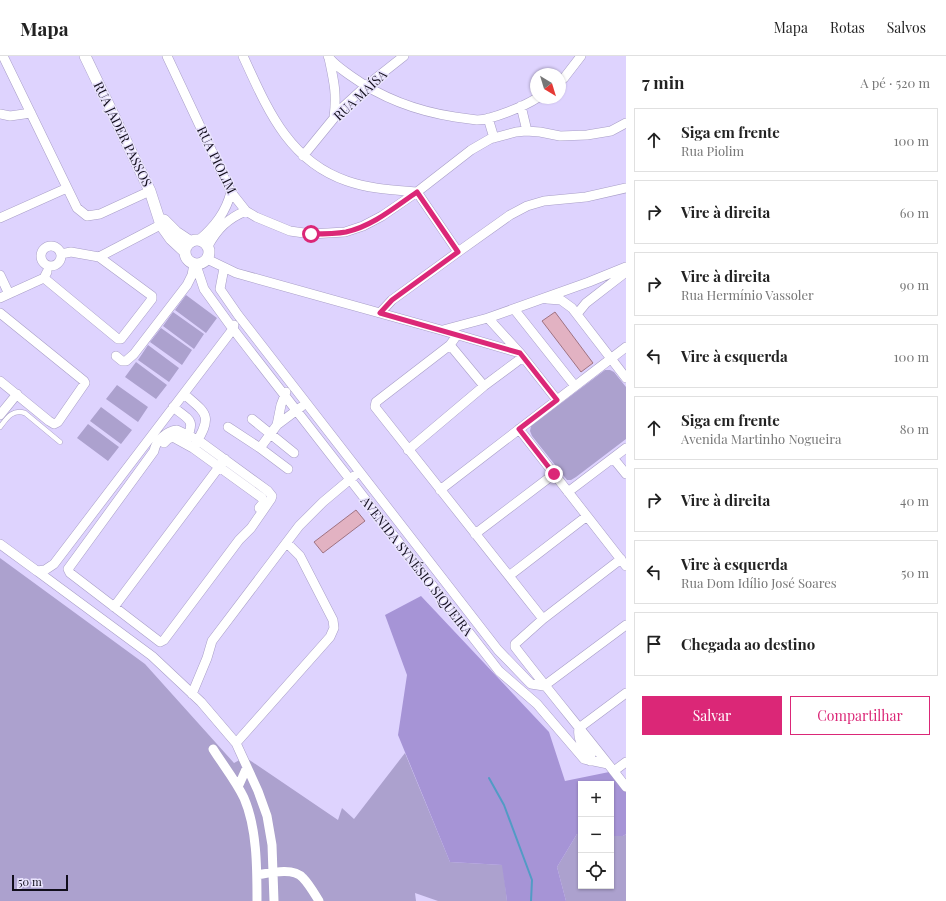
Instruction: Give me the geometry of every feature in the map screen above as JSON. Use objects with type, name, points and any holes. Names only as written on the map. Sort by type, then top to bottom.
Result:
[{"type":"street","points":[[3,56],[76,208],[87,216],[100,214],[150,191]]},
{"type":"street","name":"RUA JADER PASSOS","points":[[85,56],[150,191],[170,239],[185,252]]},
{"type":"street","name":"RUA PIOLIM","points":[[167,56],[231,192],[246,211],[256,217],[290,231],[311,234],[345,232],[363,226],[382,216],[417,192],[471,150],[494,138],[528,131],[560,136],[588,135],[611,131],[626,123]]},
{"type":"street","points":[[243,56],[267,108],[292,145],[303,156],[328,174],[349,182],[371,187],[417,192],[458,252]]},
{"type":"street","name":"RUA MAÍSA","points":[[303,156],[343,107],[366,86],[404,56]]},
{"type":"street","points":[[566,75],[581,56]]},
{"type":"street","points":[[328,57],[343,70],[366,86],[403,105],[439,114],[478,120],[488,118],[530,102]]},
{"type":"street","points":[[328,57],[336,88],[334,119]]},
{"type":"street","points":[[522,106],[528,131]]},
{"type":"street","points":[[0,114],[10,116],[31,113]]},
{"type":"street","points":[[488,118],[494,138]]},
{"type":"street","points":[[0,218],[67,188]]},
{"type":"street","points":[[380,313],[392,300],[510,215],[527,206],[544,201],[586,197],[626,188]]},
{"type":"street","points":[[199,243],[219,220],[228,203],[231,192]]},
{"type":"street","points":[[246,211],[224,223],[213,237],[199,243],[188,244],[185,252],[186,258],[223,270],[441,330],[522,355]]},
{"type":"street","points":[[99,257],[162,220]]},
{"type":"street","name":"RUA JADER PASSOS","points":[[162,220],[176,232],[199,243]]},
{"type":"street","points":[[116,356],[122,361],[126,361],[134,354],[187,285],[200,263],[210,253],[199,243]]},
{"type":"street","points":[[54,246],[59,249],[61,254],[60,261],[57,265],[50,267],[44,264],[41,260],[41,254],[42,250],[46,247],[54,246]]},
{"type":"street","points":[[44,278],[118,339],[121,339],[152,299],[152,296],[99,257],[71,252],[61,254]]},
{"type":"street","name":"AVENIDA SYNÉSIO SIQUEIRA","points":[[200,263],[200,278],[206,292],[233,329],[499,671],[537,704],[582,757],[590,761]]},
{"type":"street","points":[[0,298],[44,278],[50,267]]},
{"type":"street","points":[[441,330],[488,318],[589,282],[626,267]]},
{"type":"street","points":[[206,292],[220,289],[223,270]]},
{"type":"street","points":[[577,314],[592,298],[626,272]]},
{"type":"street","points":[[0,275],[9,294]]},
{"type":"street","name":"AVENIDA SYNÉSIO SIQUEIRA","points":[[220,289],[238,315],[498,650],[528,681],[532,684],[544,686]]},
{"type":"street","points":[[542,299],[561,300],[567,304],[577,314],[626,378]]},
{"type":"street","points":[[514,309],[575,386]]},
{"type":"street","points":[[0,312],[85,382],[58,422],[54,424],[0,381]]},
{"type":"street","points":[[37,571],[45,570],[54,564],[233,329],[238,315]]},
{"type":"street","points":[[488,318],[522,355],[557,400]]},
{"type":"street","points":[[457,335],[450,345],[376,402],[375,407],[543,620]]},
{"type":"street","points":[[450,345],[484,386]]},
{"type":"street","points":[[440,490],[626,347]]},
{"type":"street","points":[[408,450],[522,355]]},
{"type":"street","points":[[277,425],[284,394],[292,384]]},
{"type":"street","points":[[0,415],[17,394]]},
{"type":"street","points":[[184,394],[204,411],[206,415],[206,420],[196,444]]},
{"type":"street","points":[[260,448],[277,425],[306,402]]},
{"type":"street","points":[[173,407],[190,421],[192,428],[187,439]]},
{"type":"street","points":[[252,419],[294,453]]},
{"type":"street","points":[[228,427],[288,469]]},
{"type":"street","points":[[519,429],[623,563],[543,620],[515,644],[515,647],[544,686],[626,787]]},
{"type":"street","points":[[177,430],[187,439],[196,444],[225,459],[268,491],[272,496],[250,528],[239,540],[164,640],[160,642],[70,573],[68,569],[164,435],[170,431],[177,430]]},
{"type":"street","points":[[196,444],[219,467],[264,500],[245,527],[239,540]]},
{"type":"street","points":[[568,492],[626,448]]},
{"type":"street","points":[[613,458],[626,474]]},
{"type":"street","points":[[114,607],[225,459]]},
{"type":"street","points":[[192,694],[212,641],[286,543],[299,526],[323,502],[360,472]]},
{"type":"street","points":[[475,534],[554,474]]},
{"type":"street","points":[[509,576],[587,516]]},
{"type":"street","points":[[236,743],[330,637],[334,628],[333,620],[300,556],[286,543]]},
{"type":"street","points":[[0,544],[152,656],[192,694],[236,743],[261,799],[268,824],[272,845],[274,901]]},
{"type":"street","points":[[544,686],[626,625]]},
{"type":"street","points":[[626,693],[579,728],[578,736],[578,739],[591,755],[590,761],[611,768],[626,762]]},
{"type":"street","points":[[213,749],[238,787],[250,815],[257,874],[257,901]]},
{"type":"street","points":[[238,787],[247,767]]},
{"type":"street","points":[[246,805],[261,799]]},
{"type":"street","points":[[257,874],[288,872],[297,873],[302,877],[319,901]]},
{"type":"lane","points":[[0,427],[10,415],[20,411],[25,413],[60,442]]},
{"type":"shaded area","points":[[186,295],[217,318],[206,333],[175,310]]},
{"type":"shaded area","points":[[173,312],[204,334],[194,349],[163,326]]},
{"type":"shaded area","points":[[161,328],[192,350],[182,365],[150,342]]},
{"type":"shaded area","points":[[148,345],[179,368],[169,382],[138,360]]},
{"type":"shaded area","points":[[136,362],[167,385],[156,399],[125,377]]},
{"type":"shaded area","points":[[605,370],[614,372],[626,387],[626,439],[576,477],[571,480],[567,480],[532,436],[530,431],[531,426]]},
{"type":"shaded area","points":[[117,385],[148,407],[138,422],[106,399]]},
{"type":"shaded area","points":[[101,407],[132,430],[121,444],[90,421]]},
{"type":"shaded area","points":[[88,424],[119,447],[108,461],[77,438]]},
{"type":"shaded area","points":[[0,558],[145,664],[234,763],[245,757],[338,820],[342,808],[354,819],[405,753],[450,862],[503,865],[507,901],[438,901],[415,893],[416,901],[0,901]]},
{"type":"shaded area","points":[[421,596],[549,732],[565,781],[614,771],[626,791],[626,834],[623,836],[614,836],[614,781],[578,781],[578,834],[557,867],[566,901],[507,901],[502,865],[450,862],[398,735],[407,675],[385,615]]},
{"type":"shaded area","points":[[578,834],[578,889],[614,889],[614,836],[623,836],[626,834],[626,901],[566,901],[557,867]]},
{"type":"building","points":[[555,312],[593,363],[581,372],[542,321]]},
{"type":"building","points":[[356,510],[365,521],[323,553],[314,542]]},
{"type":"waterway","points":[[489,778],[504,805],[532,880],[531,901]]},
{"type":"route","points":[[311,234],[345,232],[363,226],[382,216],[417,192],[458,252],[392,300],[380,313],[520,353],[557,400],[519,429],[554,474]]}]
